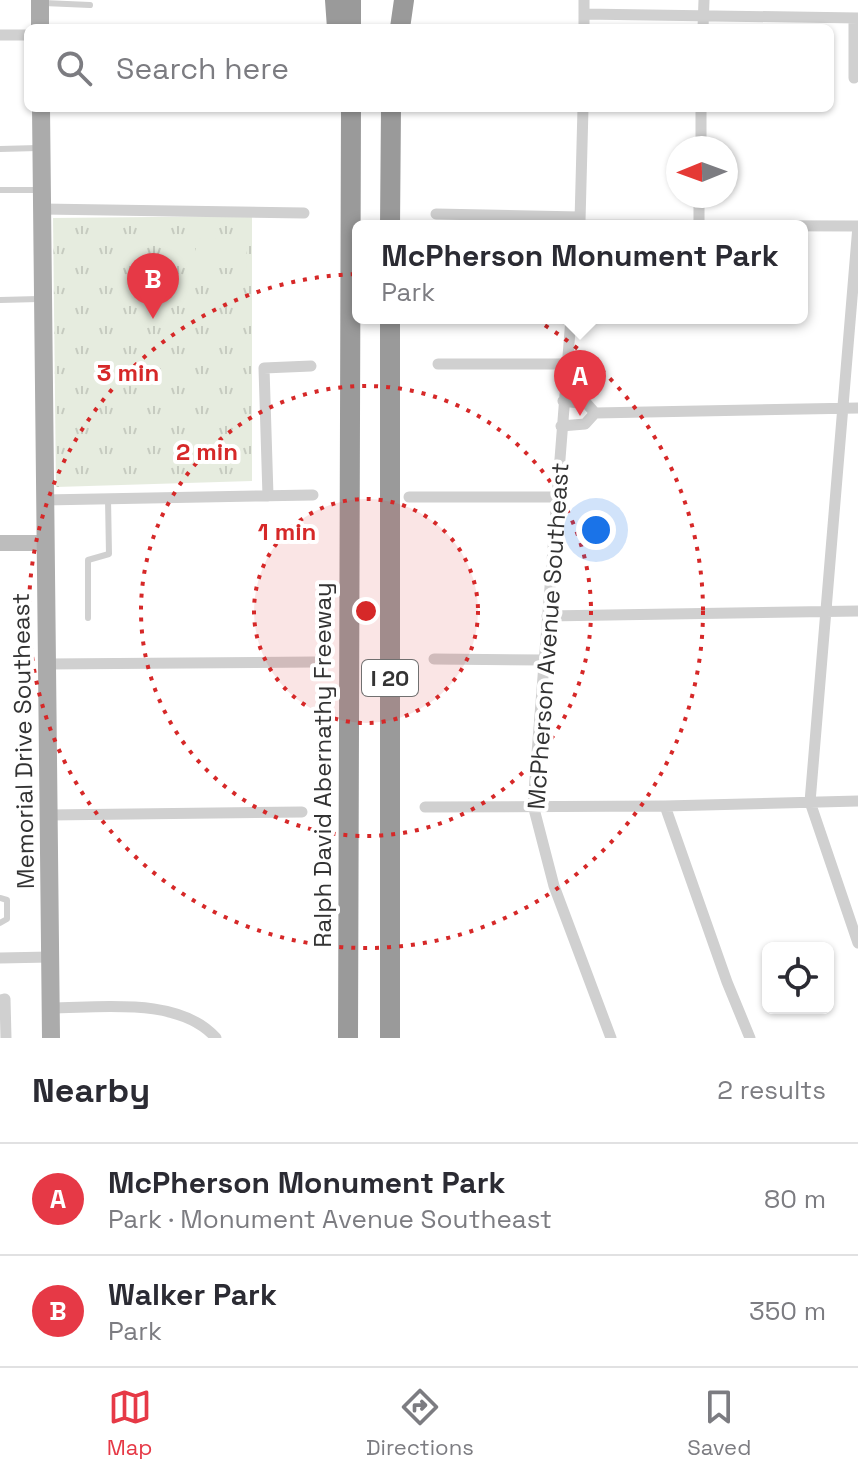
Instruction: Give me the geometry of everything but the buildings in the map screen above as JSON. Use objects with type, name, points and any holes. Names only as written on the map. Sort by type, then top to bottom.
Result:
[{"type":"highway","points":[[335,0],[337,24]]},
{"type":"highway","points":[[351,0],[351,24]]},
{"type":"highway","points":[[392,0],[392,24]]},
{"type":"highway","points":[[401,24],[404,0]]},
{"type":"highway","points":[[343,112],[350,198]]},
{"type":"highway","name":"Ralph David Abernathy Freeway","points":[[348,1038],[351,112]]},
{"type":"highway","points":[[390,220],[391,112]]},
{"type":"highway","name":"I 20","points":[[390,324],[390,1038]]},
{"type":"highway","points":[[391,910],[401,1038]]},
{"type":"highway","points":[[337,1038],[348,973]]},
{"type":"main road","points":[[40,2],[40,24]]},
{"type":"main road","name":"Memorial Drive Southeast","points":[[41,112],[51,1038]]},
{"type":"street","points":[[584,0],[584,24]]},
{"type":"street","points":[[704,0],[704,23]]},
{"type":"street","points":[[584,14],[704,23],[856,18],[854,78]]},
{"type":"street","points":[[0,35],[24,35]]},
{"type":"street","points":[[580,220],[583,112]]},
{"type":"street","points":[[701,112],[701,136]]},
{"type":"street","points":[[42,209],[304,213]]},
{"type":"street","points":[[436,214],[532,220]]},
{"type":"street","points":[[808,226],[858,226],[810,802],[858,943]]},
{"type":"street","name":"McPherson Avenue Southeast","points":[[570,324],[533,805],[554,886],[611,1038]]},
{"type":"street","points":[[438,364],[567,364]]},
{"type":"street","points":[[268,496],[264,368],[311,366]]},
{"type":"street","points":[[563,401],[587,404],[595,413]]},
{"type":"street","points":[[561,426],[585,424],[595,413],[858,408]]},
{"type":"street","points":[[44,500],[313,495]]},
{"type":"street","points":[[409,497],[557,497]]},
{"type":"street","points":[[0,543],[44,543]]},
{"type":"street","points":[[547,616],[858,611]]},
{"type":"street","points":[[434,659],[544,660]]},
{"type":"street","points":[[47,664],[315,662]]},
{"type":"street","points":[[425,807],[858,801]]},
{"type":"street","points":[[665,806],[750,1038]]},
{"type":"street","points":[[49,815],[302,812]]},
{"type":"street","points":[[0,958],[50,957]]},
{"type":"street","points":[[0,1000],[5,999],[6,1038]]},
{"type":"street","points":[[50,1008],[165,1010],[216,1038]]},
{"type":"lane","points":[[40,2],[90,5]]},
{"type":"lane","points":[[0,149],[41,148]]},
{"type":"lane","points":[[0,190],[42,190]]},
{"type":"lane","points":[[0,300],[43,299]]},
{"type":"lane","points":[[88,618],[88,560],[109,554],[108,499]]},
{"type":"lane","points":[[0,898],[7,900],[7,919],[0,923]]},
{"type":"green space","points":[[252,216],[252,481],[56,487],[53,218]]},
{"type":"green space","points":[[242,238],[246,243],[247,268],[200,268],[196,264],[196,239]]},
{"type":"place","name":"Walker Park","points":[[153,319]]},
{"type":"place","name":"McPherson Monument Park","points":[[580,416]]}]
